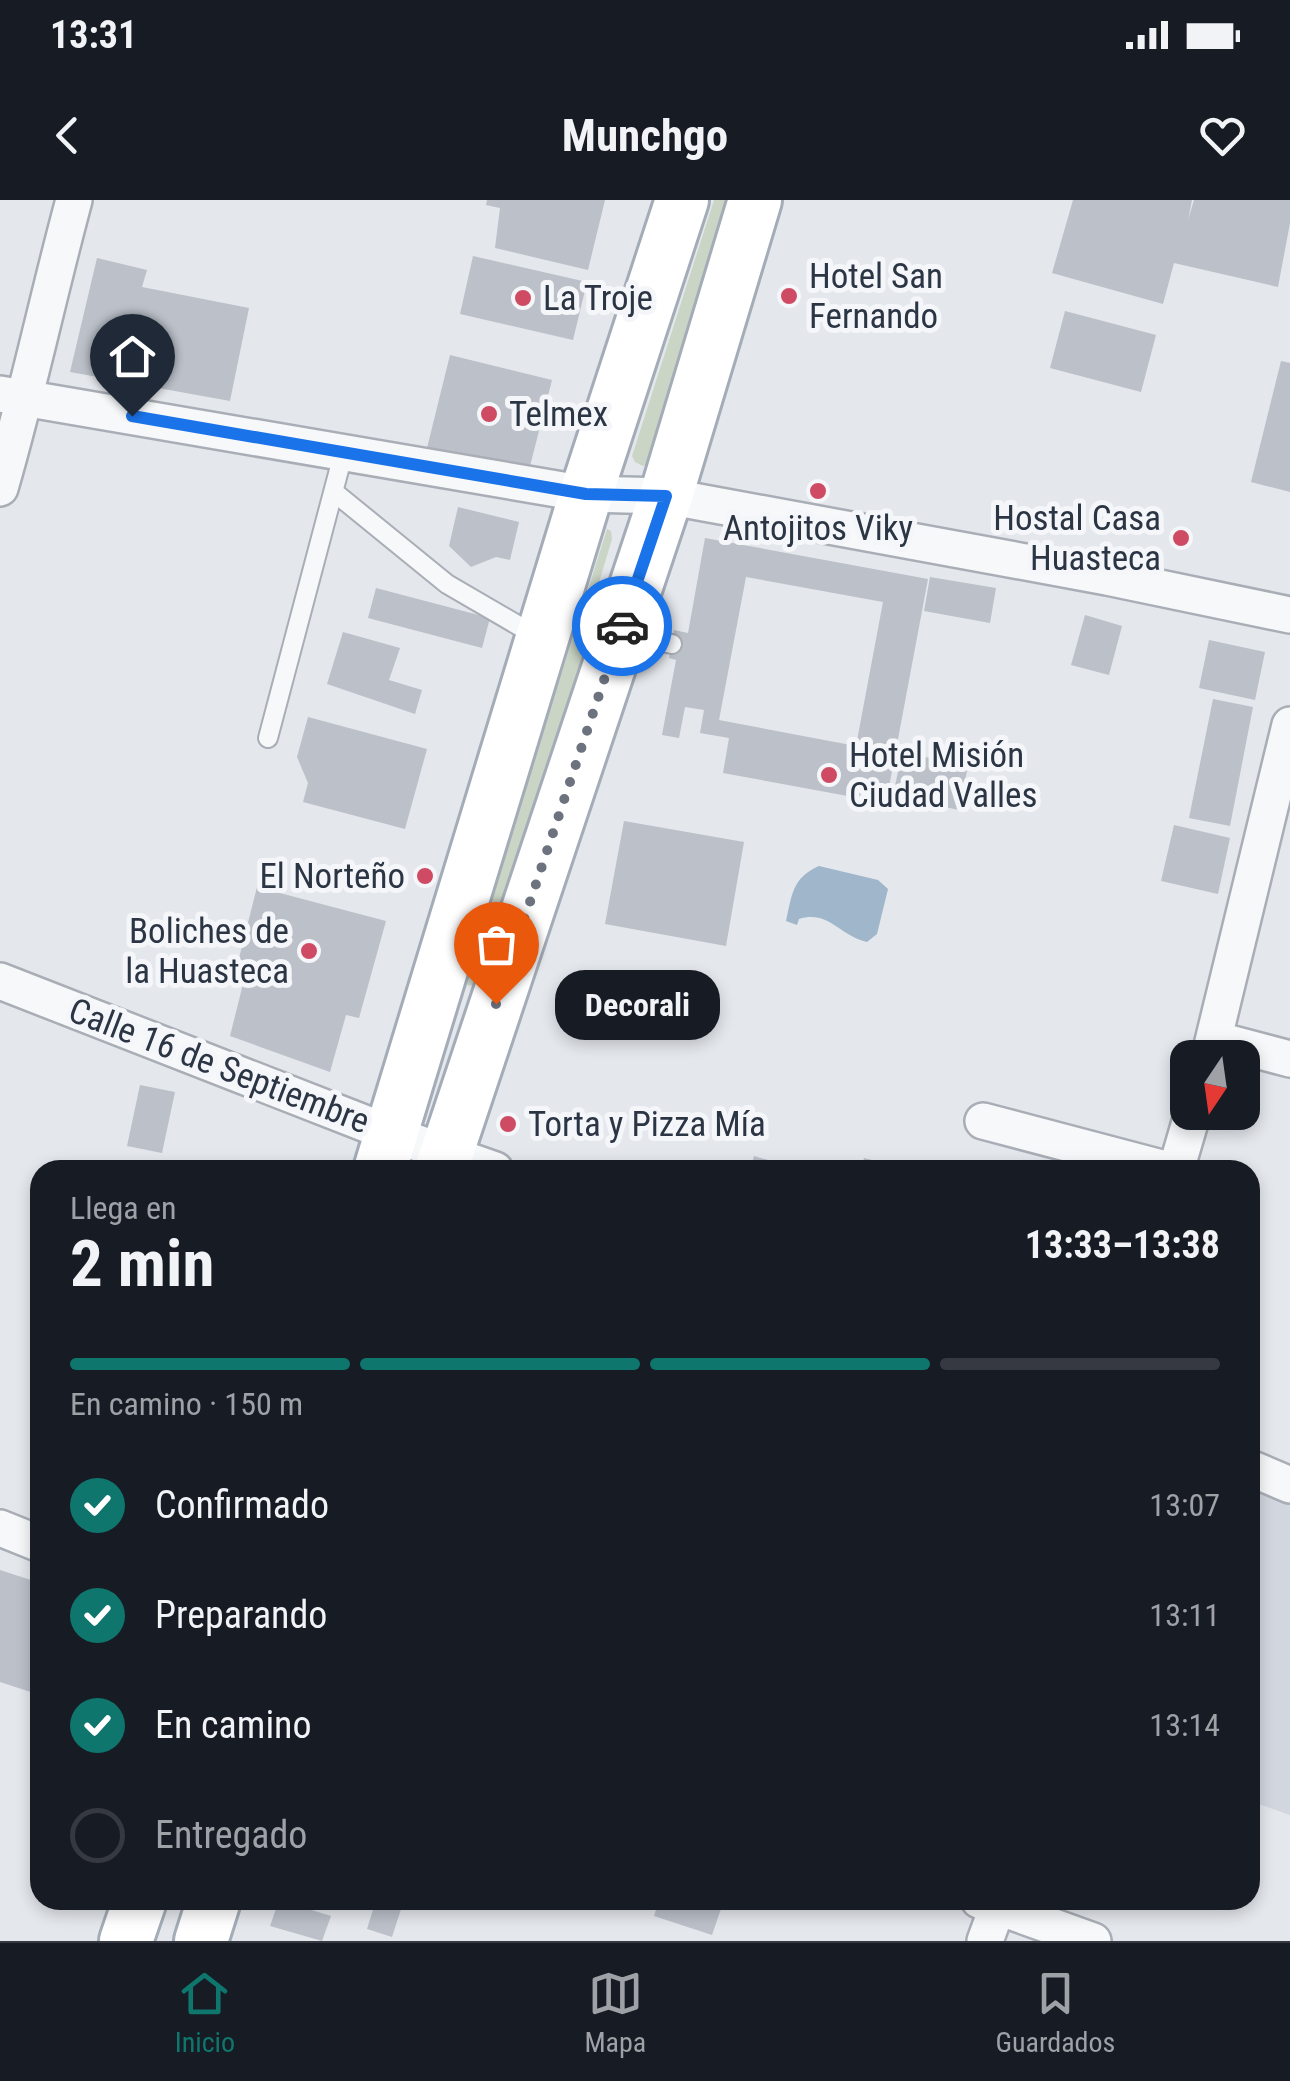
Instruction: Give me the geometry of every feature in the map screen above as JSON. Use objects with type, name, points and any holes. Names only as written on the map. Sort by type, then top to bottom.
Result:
[{"type":"main road","points":[[386,1152],[586,494],[682,200]]},
{"type":"main road","points":[[444,1160],[666,496],[755,200]]},
{"type":"main road","points":[[126,1941],[137,1910]]},
{"type":"main road","points":[[200,1941],[211,1910]]},
{"type":"street","points":[[0,488],[13,397],[41,322],[74,200]]},
{"type":"street","points":[[13,397],[586,494],[666,496],[1107,577],[1290,615]]},
{"type":"street","points":[[1213,1040],[1290,725]]},
{"type":"street","name":"Calle 16 de Septiembre","points":[[0,981],[386,1152],[438,1160]]},
{"type":"street","points":[[1260,1055],[1290,1059]]},
{"type":"street","points":[[983,1121],[1134,1160]]},
{"type":"street","points":[[1176,1160],[1187,1130]]},
{"type":"street","points":[[1260,1472],[1290,1485]]},
{"type":"street","points":[[0,1528],[30,1540]]},
{"type":"street","points":[[984,1941],[990,1910]]},
{"type":"street","points":[[1013,1910],[1094,1941]]},
{"type":"lane","points":[[268,738],[344,451]]},
{"type":"lane","points":[[334,492],[448,584],[543,640]]},
{"type":"lane","points":[[620,634],[672,644]]},
{"type":"shaded area","points":[[1260,1489],[1290,1500],[1290,1815],[1260,1804]]},
{"type":"green space","points":[[714,200],[731,200],[650,464],[643,466],[632,456]]},
{"type":"green space","points":[[607,529],[612,539],[590,613],[587,647],[478,987],[464,984]]},
{"type":"water","points":[[819,866],[878,880],[888,889],[877,934],[867,942],[826,920],[809,917],[799,919],[797,925],[786,921],[798,882]]},
{"type":"building","points":[[487,200],[605,200],[588,270],[495,248],[500,208],[486,205]]},
{"type":"building","points":[[1073,200],[1192,200],[1188,220],[1194,200],[1290,200],[1290,223],[1278,287],[1174,263],[1163,304],[1052,273]]},
{"type":"building","name":"La Troje","points":[[473,256],[587,282],[573,340],[460,314]]},
{"type":"building","points":[[97,258],[147,270],[142,287],[249,308],[230,401],[70,372]]},
{"type":"building","points":[[1065,311],[1156,335],[1141,392],[1050,368]]},
{"type":"building","name":"Telmex","points":[[450,355],[552,380],[528,474],[427,448]]},
{"type":"building","points":[[1281,361],[1290,363],[1290,492],[1251,482]]},
{"type":"building","points":[[458,507],[519,522],[510,560],[496,557],[471,567],[449,546]]},
{"type":"building","points":[[705,538],[928,579],[886,803],[723,773],[729,738],[700,733],[704,710],[685,707],[679,738],[662,735],[676,660],[669,658],[674,630],[688,633]],"holes":[[[746,577],[883,602],[856,746],[719,720]]]},
{"type":"building","points":[[930,577],[996,588],[990,623],[924,611]]},
{"type":"building","points":[[376,588],[490,618],[482,648],[368,618]]},
{"type":"building","points":[[1085,615],[1122,626],[1109,675],[1071,665]]},
{"type":"building","points":[[343,632],[400,648],[389,680],[422,690],[415,714],[327,684]]},
{"type":"building","points":[[1209,640],[1265,652],[1255,700],[1199,688]]},
{"type":"building","points":[[1213,699],[1253,707],[1230,826],[1189,818]]},
{"type":"building","points":[[308,717],[427,749],[405,829],[303,802],[308,783],[297,757]]},
{"type":"building","points":[[902,752],[968,766],[959,810],[893,796]]},
{"type":"building","points":[[624,821],[744,842],[726,946],[605,924]]},
{"type":"building","points":[[1174,825],[1230,838],[1218,894],[1161,881]]},
{"type":"building","name":"Boliches de la Huasteca","points":[[257,887],[386,921],[359,1018],[346,1015],[330,1072],[230,1036],[243,984],[233,982]]},
{"type":"building","points":[[140,1085],[175,1092],[162,1153],[127,1146]]},
{"type":"building","points":[[0,1570],[30,1580],[30,1692],[0,1682]]},
{"type":"building","points":[[276,1910],[312,1910],[331,1916],[322,1941],[270,1926]]},
{"type":"building","points":[[373,1910],[401,1910],[392,1937],[367,1929]]},
{"type":"building","points":[[656,1910],[721,1910],[712,1935],[654,1916]]},
{"type":"way so far","points":[[496,1004],[622,626]]},
{"type":"place","name":"Hotel San Fernando","points":[[789,296]]},
{"type":"place","name":"La Troje","points":[[523,298]]},
{"type":"place","name":"Telmex","points":[[489,414]]},
{"type":"place","name":"Antojitos Viky","points":[[818,491]]},
{"type":"place","name":"Hostal Casa Huasteca","points":[[1181,538]]},
{"type":"place","name":"Hotel Misión Ciudad Valles","points":[[829,775]]},
{"type":"place","name":"El Norteño","points":[[425,876]]},
{"type":"place","name":"Boliches de la Huasteca","points":[[309,951]]},
{"type":"place","name":"Decorali","points":[[496,1004]]},
{"type":"place","name":"Torta y Pizza Mía","points":[[508,1124]]},
{"type":"route","points":[[132,416],[586,494],[666,496],[622,626]]}]
